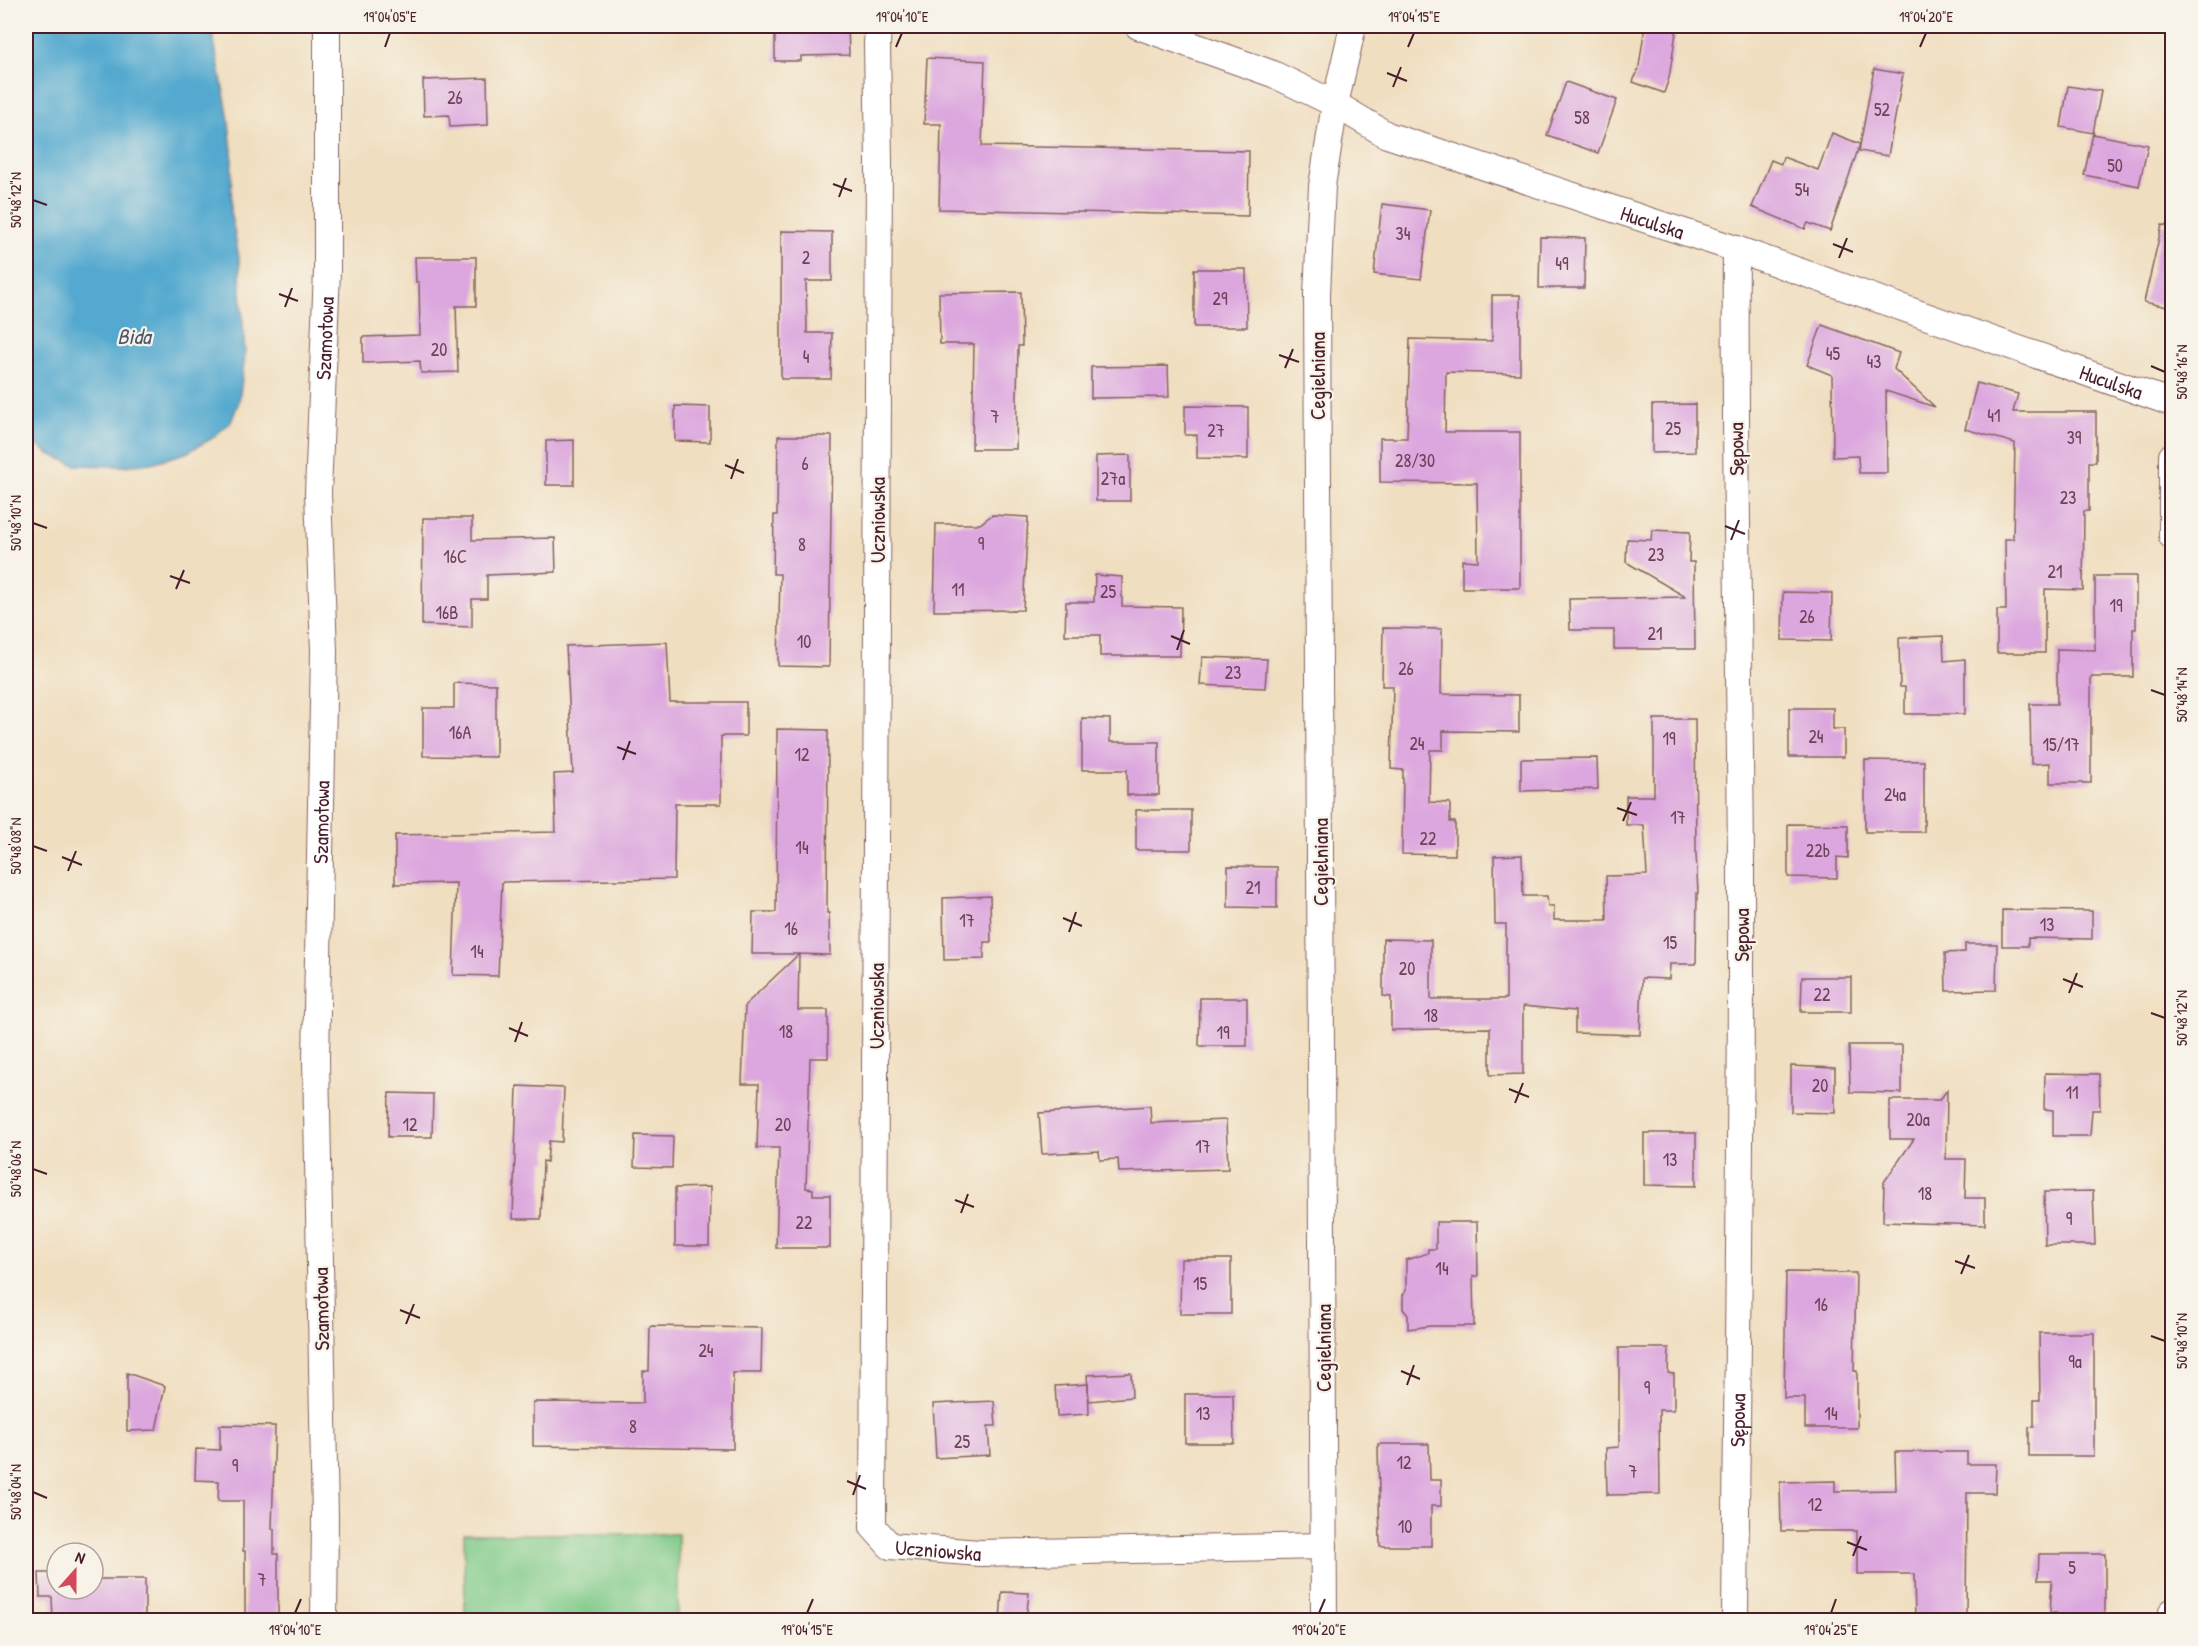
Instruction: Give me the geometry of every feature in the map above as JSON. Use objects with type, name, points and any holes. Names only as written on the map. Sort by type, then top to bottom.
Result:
[{"type":"street","name":"Szamotowa","points":[[324,1620],[325,1506],[316,1061],[324,651],[318,493],[327,271],[327,26]]},
{"type":"street","name":"Uczniowska","points":[[879,26],[877,44],[879,161],[873,1527],[890,1546],[980,1553],[1324,1546]]},
{"type":"street","name":"Huculska","points":[[1138,26],[1273,74],[1335,104],[1387,135],[1736,249],[2172,402]]},
{"type":"street","name":"Cegielniana","points":[[1324,1620],[1317,294],[1322,186],[1335,104],[1353,26]]},
{"type":"street","name":"Sępowa","points":[[1736,249],[1735,378],[1741,879],[1736,1620]]},
{"type":"street","points":[[2172,456],[2172,536]]},
{"type":"street","points":[[2172,1612],[2172,1620]]},
{"type":"green space","points":[[464,1534],[678,1534],[678,1620],[465,1620]]},
{"type":"water","name":"Bida","points":[[26,26],[211,26],[228,114],[232,151],[231,214],[239,258],[245,355],[239,401],[231,422],[211,439],[186,453],[151,463],[124,466],[75,465],[47,453],[42,448],[31,444],[26,445]]},
{"type":"building","points":[[775,26],[848,26],[849,55],[801,56],[801,61],[775,61]]},
{"type":"building","points":[[1645,26],[1677,26],[1669,78],[1664,93],[1633,82],[1639,66]]},
{"type":"building","points":[[927,58],[985,61],[982,146],[1249,151],[1248,216],[939,209],[941,124],[924,124]]},
{"type":"building","points":[[1874,69],[1903,74],[1888,156],[1859,151]]},
{"type":"building","points":[[487,78],[488,125],[450,127],[449,115],[424,116],[423,80]]},
{"type":"building","points":[[1566,82],[1617,100],[1598,153],[1547,135]]},
{"type":"building","points":[[2068,86],[2101,91],[2093,133],[2061,127]]},
{"type":"building","points":[[1832,133],[1860,144],[1830,231],[1808,223],[1805,229],[1752,207],[1771,160],[1781,164],[1783,157],[1818,170]]},
{"type":"building","points":[[2093,134],[2148,145],[2139,186],[2084,175]]},
{"type":"building","points":[[1382,204],[1430,210],[1421,279],[1374,274]]},
{"type":"building","points":[[2162,225],[2172,226],[2172,308],[2144,302]]},
{"type":"building","points":[[781,231],[832,232],[832,281],[806,281],[807,333],[832,333],[831,379],[781,379]]},
{"type":"building","points":[[1540,237],[1585,238],[1584,288],[1539,288]]},
{"type":"building","points":[[415,257],[476,257],[476,306],[456,306],[458,372],[421,373],[420,361],[363,363],[363,337],[420,335],[419,282],[416,282]]},
{"type":"building","points":[[1194,269],[1246,269],[1247,327],[1194,327]]},
{"type":"building","points":[[1021,292],[1022,346],[1018,346],[1016,449],[972,449],[974,344],[940,344],[939,293]]},
{"type":"building","points":[[1492,295],[1520,295],[1520,374],[1446,372],[1445,432],[1520,432],[1520,588],[1462,588],[1462,560],[1478,561],[1477,483],[1380,482],[1380,438],[1407,438],[1410,339],[1492,341]]},
{"type":"building","points":[[1822,325],[1899,353],[1894,369],[1935,407],[1886,391],[1887,473],[1859,473],[1858,456],[1833,457],[1832,375],[1807,365]]},
{"type":"building","points":[[1168,366],[1169,397],[1091,398],[1091,367]]},
{"type":"building","points":[[1977,383],[2018,394],[2013,412],[2096,412],[2096,462],[2089,462],[2089,511],[2084,511],[2083,590],[2045,589],[2045,653],[1997,653],[1997,610],[2006,610],[2005,539],[2013,539],[2015,443],[1965,429]]},
{"type":"building","points":[[1695,404],[1695,452],[1652,453],[1652,405]]},
{"type":"building","points":[[675,406],[710,407],[710,442],[675,441]]},
{"type":"building","points":[[1185,406],[1248,407],[1248,459],[1197,458],[1197,435],[1185,435]]},
{"type":"building","points":[[778,436],[832,436],[829,667],[778,666],[780,574],[773,574],[774,515],[777,515]]},
{"type":"building","points":[[574,440],[574,485],[546,485],[546,441]]},
{"type":"building","points":[[1130,455],[1130,501],[1096,501],[1096,456]]},
{"type":"building","points":[[992,515],[1028,517],[1023,610],[934,611],[936,524],[980,524]]},
{"type":"building","points":[[423,518],[472,518],[472,540],[555,538],[556,572],[487,575],[487,599],[472,599],[472,627],[422,625]]},
{"type":"building","points":[[1652,530],[1690,532],[1689,562],[1694,562],[1695,649],[1614,649],[1614,630],[1570,630],[1569,599],[1686,597],[1626,562],[1627,539],[1651,540]]},
{"type":"building","points":[[1095,575],[1122,577],[1122,606],[1181,607],[1180,656],[1100,656],[1100,635],[1065,635],[1066,602],[1094,602]]},
{"type":"building","points":[[2095,576],[2136,576],[2133,677],[2091,677],[2091,783],[2050,783],[2050,763],[2031,764],[2030,704],[2057,704],[2057,649],[2095,650]]},
{"type":"building","points":[[1783,592],[1832,593],[1831,641],[1782,640]]},
{"type":"building","points":[[1383,628],[1442,629],[1441,694],[1519,695],[1519,732],[1443,731],[1443,750],[1430,750],[1429,802],[1450,803],[1450,822],[1455,822],[1455,855],[1402,854],[1403,770],[1391,769],[1393,686],[1382,686]]},
{"type":"building","points":[[1943,636],[1944,661],[1965,659],[1965,714],[1905,714],[1905,687],[1900,687],[1899,638]]},
{"type":"building","points":[[667,642],[670,702],[746,702],[746,736],[721,736],[721,804],[675,804],[674,879],[502,882],[498,976],[453,975],[456,883],[395,884],[395,835],[556,832],[554,774],[573,773],[566,646]]},
{"type":"building","points":[[1202,657],[1267,659],[1265,688],[1200,685]]},
{"type":"building","points":[[454,683],[496,684],[496,757],[423,756],[423,708],[454,708]]},
{"type":"building","points":[[1789,708],[1833,708],[1833,729],[1844,729],[1844,757],[1789,757]]},
{"type":"building","points":[[1082,718],[1110,719],[1110,742],[1159,742],[1159,795],[1127,795],[1127,770],[1082,770]]},
{"type":"building","points":[[1654,719],[1695,719],[1698,893],[1696,964],[1670,964],[1669,979],[1642,978],[1640,1035],[1575,1033],[1575,1011],[1523,1006],[1523,1074],[1490,1075],[1490,1028],[1391,1030],[1391,997],[1383,996],[1383,939],[1431,940],[1431,999],[1506,999],[1506,924],[1495,924],[1494,856],[1522,855],[1523,896],[1547,896],[1548,906],[1554,906],[1554,920],[1607,920],[1606,876],[1647,875],[1644,825],[1626,825],[1626,796],[1654,796]]},
{"type":"building","points":[[777,729],[828,730],[827,913],[829,913],[830,955],[752,954],[753,912],[776,912]]},
{"type":"building","points":[[1597,758],[1598,789],[1521,791],[1521,759]]},
{"type":"building","points":[[1865,760],[1924,761],[1924,832],[1865,832]]},
{"type":"building","points":[[1136,810],[1191,810],[1191,850],[1136,850]]},
{"type":"building","points":[[1788,824],[1848,825],[1848,858],[1837,857],[1837,878],[1788,877]]},
{"type":"building","points":[[1228,866],[1277,867],[1277,908],[1228,907]]},
{"type":"building","points":[[990,896],[991,942],[984,942],[984,959],[944,960],[943,898]]},
{"type":"building","points":[[2002,910],[2092,911],[2092,939],[2028,938],[2028,946],[2002,946]]},
{"type":"building","points":[[1965,944],[1997,944],[1996,990],[1946,991],[1945,953],[1965,952]]},
{"type":"building","points":[[799,954],[798,1010],[828,1010],[828,1058],[810,1058],[806,1188],[813,1189],[813,1195],[830,1195],[830,1248],[776,1248],[779,1148],[757,1148],[759,1084],[742,1084],[745,1005]]},
{"type":"building","points":[[1802,977],[1851,977],[1851,1012],[1801,1012]]},
{"type":"building","points":[[1200,998],[1247,998],[1247,1046],[1199,1046]]},
{"type":"building","points":[[1849,1045],[1902,1045],[1902,1093],[1850,1092]]},
{"type":"building","points":[[1791,1066],[1835,1068],[1835,1113],[1791,1112]]},
{"type":"building","points":[[2045,1073],[2099,1074],[2100,1110],[2092,1110],[2090,1136],[2053,1136],[2053,1110],[2044,1109]]},
{"type":"building","points":[[517,1086],[564,1088],[562,1142],[549,1141],[547,1162],[543,1161],[541,1219],[513,1219]]},
{"type":"building","points":[[1947,1090],[1946,1159],[1966,1159],[1965,1198],[1985,1198],[1985,1225],[1883,1222],[1884,1182],[1914,1139],[1890,1139],[1890,1100],[1940,1100]]},
{"type":"building","points":[[389,1093],[433,1094],[432,1137],[388,1137]]},
{"type":"building","points":[[1150,1106],[1151,1123],[1226,1120],[1228,1169],[1119,1172],[1118,1159],[1100,1160],[1099,1151],[1042,1154],[1039,1113]]},
{"type":"building","points":[[1644,1133],[1696,1133],[1696,1186],[1644,1185]]},
{"type":"building","points":[[635,1135],[673,1136],[672,1168],[634,1167]]},
{"type":"building","points":[[710,1187],[709,1246],[675,1246],[675,1188]]},
{"type":"building","points":[[2093,1191],[2095,1245],[2045,1245],[2044,1192]]},
{"type":"building","points":[[1436,1222],[1477,1222],[1478,1276],[1473,1276],[1474,1326],[1430,1326],[1408,1329],[1408,1315],[1403,1309],[1403,1295],[1406,1290],[1406,1260],[1428,1253],[1428,1249],[1436,1249]]},
{"type":"building","points":[[1181,1259],[1231,1259],[1231,1314],[1180,1314]]},
{"type":"building","points":[[1786,1272],[1856,1273],[1854,1371],[1857,1371],[1857,1428],[1805,1428],[1805,1398],[1784,1398]]},
{"type":"building","points":[[650,1326],[762,1328],[761,1373],[733,1373],[733,1449],[533,1446],[533,1402],[643,1403],[643,1371],[649,1371]]},
{"type":"building","points":[[2039,1333],[2094,1333],[2094,1456],[2029,1456],[2029,1427],[2034,1426],[2034,1400],[2040,1400]]},
{"type":"building","points":[[1619,1348],[1669,1348],[1668,1373],[1674,1374],[1674,1410],[1659,1410],[1660,1494],[1607,1495],[1606,1448],[1619,1447]]},
{"type":"building","points":[[127,1373],[165,1386],[156,1430],[127,1431]]},
{"type":"building","points":[[1131,1373],[1132,1397],[1089,1401],[1087,1375]]},
{"type":"building","points":[[1088,1384],[1089,1414],[1057,1416],[1055,1386]]},
{"type":"building","points":[[1185,1394],[1233,1394],[1234,1443],[1185,1443]]},
{"type":"building","points":[[994,1401],[996,1426],[988,1426],[990,1455],[936,1458],[933,1404]]},
{"type":"building","points":[[220,1425],[275,1426],[272,1529],[274,1529],[274,1554],[278,1554],[278,1620],[245,1620],[243,1501],[218,1501],[219,1481],[195,1480],[196,1449],[220,1450]]},
{"type":"building","points":[[1378,1444],[1429,1444],[1430,1480],[1441,1480],[1441,1506],[1431,1506],[1431,1546],[1380,1546]]},
{"type":"building","points":[[1895,1452],[1967,1452],[1967,1464],[1996,1464],[1995,1493],[1967,1493],[1966,1620],[1915,1620],[1914,1574],[1857,1574],[1857,1531],[1781,1531],[1780,1482],[1835,1481],[1835,1491],[1896,1490]]},
{"type":"building","points":[[2039,1554],[2105,1554],[2105,1620],[2056,1620],[2056,1613],[2050,1613],[2052,1580],[2038,1580]]},
{"type":"building","points":[[39,1573],[45,1573],[45,1597],[40,1597]]},
{"type":"building","points":[[105,1579],[145,1579],[145,1620],[53,1620],[52,1601],[105,1601]]},
{"type":"building","points":[[1002,1592],[1029,1593],[1026,1620],[1000,1620]]}]
